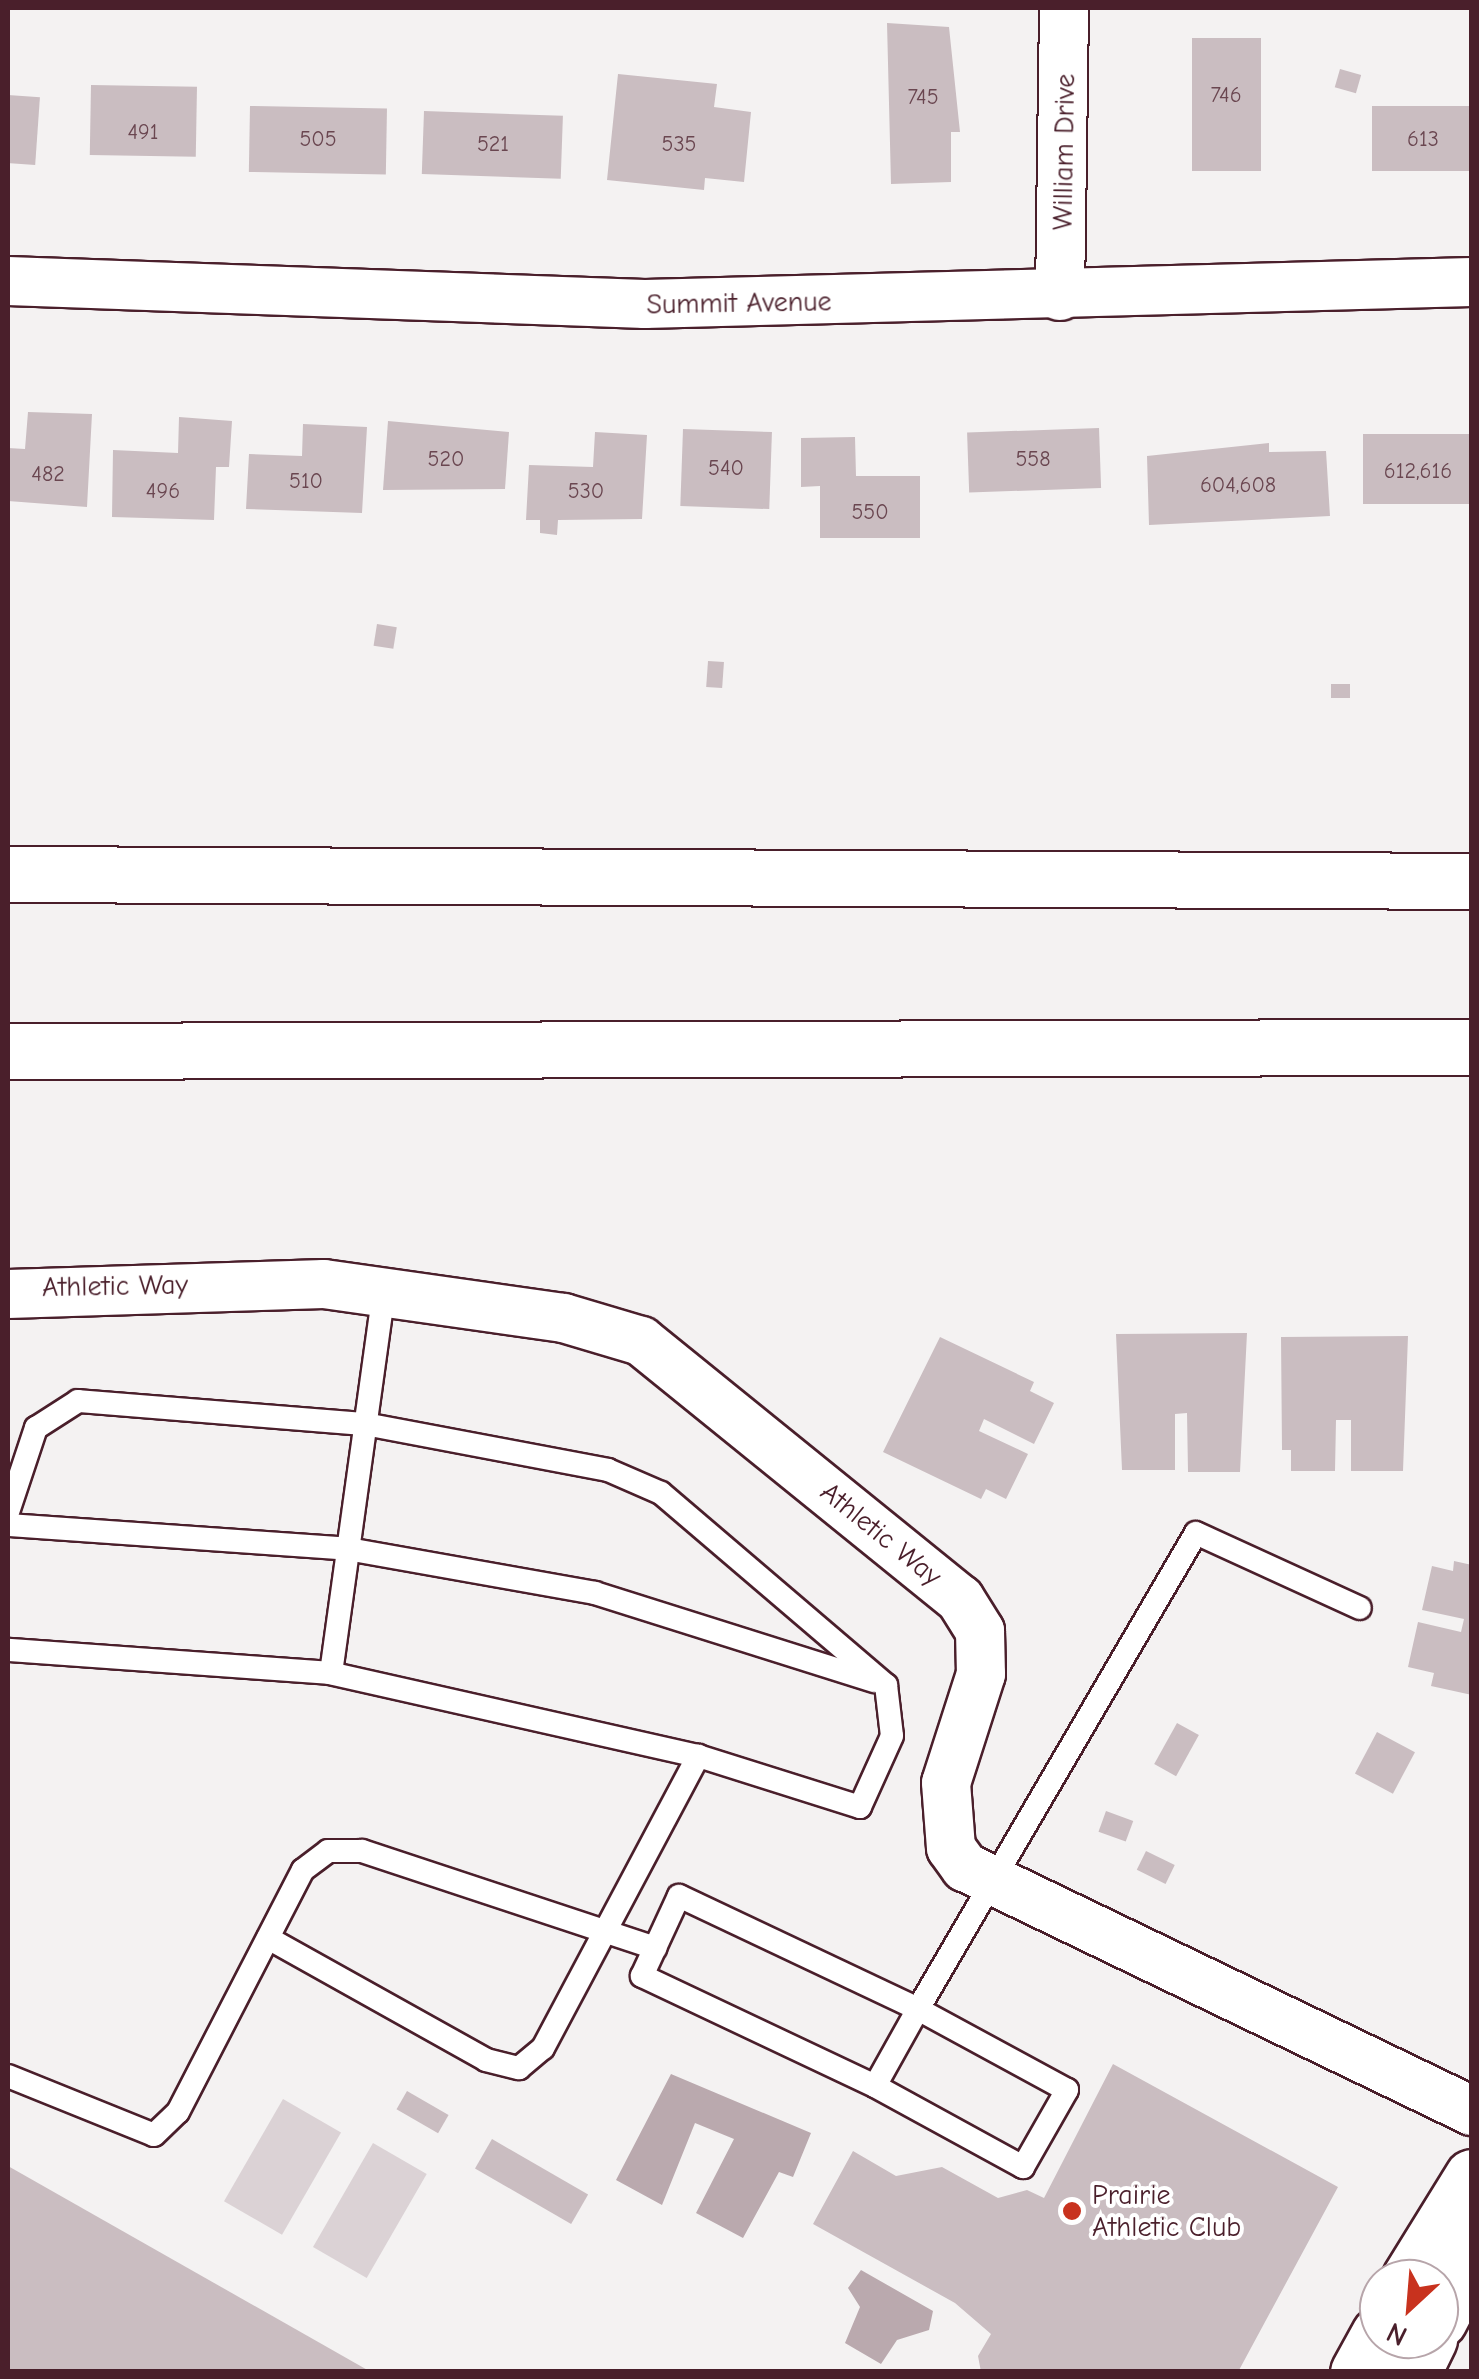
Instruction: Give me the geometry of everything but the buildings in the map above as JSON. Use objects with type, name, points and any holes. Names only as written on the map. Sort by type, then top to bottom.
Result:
[{"type":"main road","points":[[8,874],[1472,881]]},
{"type":"main road","points":[[8,1051],[1472,1047]]},
{"type":"main road","points":[[1422,2259],[1472,2176]]},
{"type":"main road","points":[[1459,2282],[1472,2257]]},
{"type":"street","name":"William Drive","points":[[1060,296],[1064,8]]},
{"type":"street","name":"Summit Avenue","points":[[8,281],[645,304],[1060,296],[1472,282]]},
{"type":"street","name":"Athletic Way","points":[[8,1294],[304,1284],[564,1318],[641,1341],[960,1599],[980,1631],[981,1674],[946,1782],[952,1848],[996,1886],[1472,2110]]},
{"type":"lane","points":[[330,1673],[384,1292]]},
{"type":"lane","points":[[8,1512],[36,1428],[78,1401],[366,1424],[608,1470],[661,1493],[886,1686],[892,1736],[860,1808],[698,1756],[330,1673],[8,1650]]},
{"type":"lane","points":[[8,1525],[348,1549],[595,1592],[886,1686]]},
{"type":"lane","points":[[875,2086],[918,2009],[996,1886],[1196,1533],[1360,1608]]},
{"type":"lane","points":[[268,1938],[486,2060],[519,2068],[543,2048],[698,1756]]},
{"type":"lane","points":[[8,2076],[154,2135],[178,2112],[303,1870],[328,1851],[362,1851],[656,1948]]},
{"type":"lane","points":[[679,1896],[918,2009],[1067,2090],[1023,2167],[875,2086],[642,1976],[679,1896]]},
{"type":"shaded area","points":[[671,2074],[811,2133],[793,2177],[779,2172],[743,2238],[696,2213],[734,2139],[695,2123],[662,2205],[616,2180]]},
{"type":"shaded area","points":[[283,2099],[341,2132],[282,2235],[224,2201]]},
{"type":"shaded area","points":[[373,2143],[427,2174],[367,2278],[313,2247]]},
{"type":"shaded area","points":[[861,2270],[933,2311],[929,2330],[897,2340],[881,2364],[845,2343],[860,2307],[848,2288]]},
{"type":"place","name":"Prairie Athletic Club","points":[[1072,2211]]}]
